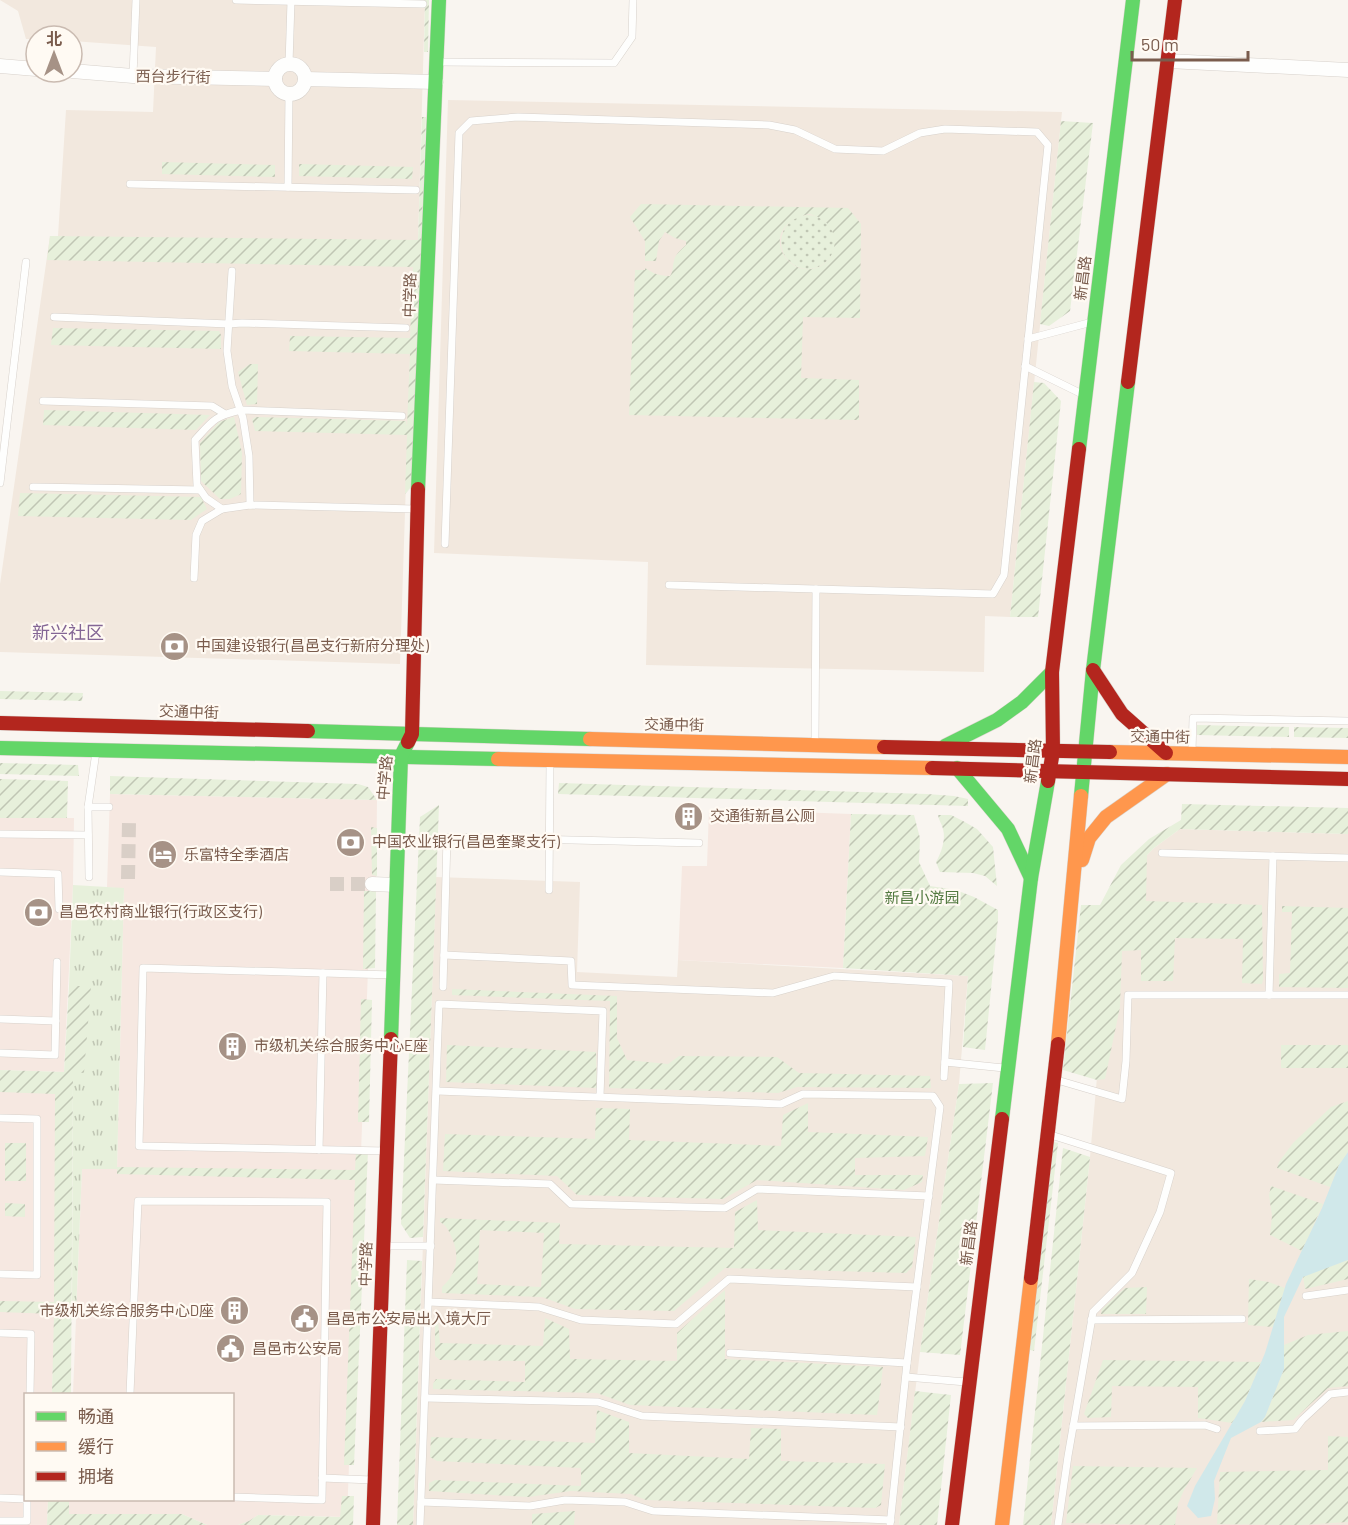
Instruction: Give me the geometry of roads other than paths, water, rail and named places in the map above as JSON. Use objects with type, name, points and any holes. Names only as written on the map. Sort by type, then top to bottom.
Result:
[{"type":"main road","name":"中学路","points":[[373,1525],[401,756],[412,734],[417,509],[439,0]]},
{"type":"main road","name":"新昌路","points":[[952,1525],[1031,878],[1053,751],[1052,672],[1133,0]]},
{"type":"main road","points":[[1002,1525],[1055,1079],[1093,670],[1174,0]]},
{"type":"main road","points":[[1093,670],[1122,714],[1166,753]]},
{"type":"main road","points":[[942,748],[997,720],[1022,702],[1052,672]]},
{"type":"main road","name":"交通中街","points":[[0,723],[1348,757]]},
{"type":"main road","points":[[0,748],[1050,770],[1348,779]]},
{"type":"main road","points":[[957,768],[1008,830],[1031,878]]},
{"type":"main road","points":[[1073,886],[1089,838],[1106,817],[1167,774]]},
{"type":"street","points":[[1168,61],[1348,70]]},
{"type":"street","points":[[289,64],[299,67],[305,79],[301,90],[289,94],[278,89],[275,79],[280,67],[289,64]]},
{"type":"street","points":[[0,66],[24,68]]},
{"type":"street","name":"西台步行街","points":[[84,72],[133,76],[275,79]]},
{"type":"street","points":[[305,79],[436,82]]},
{"type":"street","points":[[372,884],[396,885]]},
{"type":"lane","points":[[133,76],[136,0]]},
{"type":"lane","points":[[236,0],[423,4]]},
{"type":"lane","points":[[437,62],[614,63],[632,37],[633,0]]},
{"type":"lane","points":[[289,64],[291,1]]},
{"type":"lane","points":[[288,187],[289,94]]},
{"type":"lane","points":[[445,543],[459,133],[471,121],[518,117],[769,125],[795,130],[835,149],[883,151],[920,133],[945,129],[1037,132],[1048,146],[1004,575],[993,594],[669,585]]},
{"type":"lane","points":[[130,184],[416,190]]},
{"type":"lane","points":[[0,483],[26,262]]},
{"type":"lane","points":[[232,271],[228,351],[232,386],[241,410],[249,456],[250,506]]},
{"type":"lane","points":[[54,317],[406,328]]},
{"type":"lane","points":[[1028,339],[1094,322]]},
{"type":"lane","points":[[1025,366],[1085,395]]},
{"type":"lane","points":[[0,398],[9,399]]},
{"type":"lane","points":[[43,400],[212,406],[225,414]]},
{"type":"lane","points":[[222,509],[206,498],[197,485],[195,440],[215,419],[241,410],[402,416]]},
{"type":"lane","points":[[33,487],[200,490]]},
{"type":"lane","points":[[194,579],[196,535],[202,520],[222,509],[250,506],[417,509]]},
{"type":"lane","points":[[814,745],[816,589]]},
{"type":"lane","points":[[1192,754],[1193,718],[1348,721]]},
{"type":"lane","points":[[89,877],[88,807],[96,750]]},
{"type":"lane","points":[[549,890],[550,759]]},
{"type":"lane","points":[[88,807],[109,807]]},
{"type":"lane","points":[[0,834],[88,835]]},
{"type":"lane","points":[[443,987],[447,837],[699,843]]},
{"type":"lane","points":[[1162,853],[1348,858]]},
{"type":"lane","points":[[1269,995],[1273,856]]},
{"type":"lane","points":[[0,872],[58,874],[59,909]]},
{"type":"lane","points":[[444,955],[571,961],[572,985],[773,993],[834,976],[948,983],[944,1077]]},
{"type":"lane","points":[[0,1053],[55,1055],[57,962]]},
{"type":"lane","points":[[387,1151],[139,1146],[143,968],[393,975]]},
{"type":"lane","points":[[319,1150],[323,973]]},
{"type":"lane","points":[[1055,1079],[1122,1098],[1126,1061],[1128,995],[1348,995]]},
{"type":"lane","points":[[420,1525],[440,1004],[603,1011],[600,1096]]},
{"type":"lane","points":[[0,1019],[56,1021]]},
{"type":"lane","points":[[945,1062],[1007,1068]]},
{"type":"lane","points":[[421,1502],[530,1506],[565,1500],[624,1502],[653,1511],[891,1522],[906,1377],[940,1107],[933,1096],[803,1094],[781,1104],[436,1091]]},
{"type":"lane","points":[[0,1118],[37,1119],[37,1275],[0,1274]]},
{"type":"lane","points":[[1048,1134],[1171,1173],[1160,1212],[1132,1273],[1093,1312],[1058,1525]]},
{"type":"lane","points":[[433,1180],[550,1184],[571,1204],[725,1208],[757,1189],[929,1196]]},
{"type":"lane","points":[[130,1393],[138,1201],[327,1202],[322,1500],[234,1497]]},
{"type":"lane","points":[[384,1246],[431,1246]]},
{"type":"lane","points":[[429,1302],[539,1307],[581,1320],[676,1324],[729,1278],[917,1287]]},
{"type":"lane","points":[[1306,1296],[1348,1290]]},
{"type":"lane","points":[[1091,1320],[1242,1319]]},
{"type":"lane","points":[[0,1333],[31,1334],[30,1393]]},
{"type":"lane","points":[[730,1353],[908,1363]]},
{"type":"lane","points":[[906,1377],[968,1382]]},
{"type":"lane","points":[[1260,1431],[1295,1429],[1330,1394],[1348,1392]]},
{"type":"lane","points":[[425,1398],[598,1402],[642,1416],[901,1427]]},
{"type":"lane","points":[[1073,1426],[1205,1425],[1217,1429]]},
{"type":"lane","points":[[322,1478],[375,1480]]},
{"type":"lane","points":[[0,1498],[24,1499]]},
{"type":"lane","points":[[0,1521],[27,1521],[26,1501]]},
{"type":"water","points":[[1348,1152],[1348,1260],[1303,1277],[1284,1317],[1284,1369],[1265,1417],[1261,1422],[1231,1438],[1214,1481],[1215,1499],[1211,1516],[1198,1518],[1187,1506],[1195,1486],[1245,1401],[1265,1353],[1286,1284],[1322,1208],[1339,1165]]},
{"type":"tunnel","points":[[128,879],[129,822]]},
{"type":"tunnel","points":[[330,884],[372,884]]},
{"type":"place","name":"中国建设银行(昌邑支行新府分理处)","points":[[175,646]]},
{"type":"place","name":"交通街新昌公厕","points":[[689,816]]},
{"type":"place","name":"中国农业银行(昌邑奎聚支行)","points":[[351,842]]},
{"type":"place","name":"乐富特全季酒店","points":[[163,855]]},
{"type":"place","name":"昌邑农村商业银行(行政区支行)","points":[[38,912]]},
{"type":"place","name":"市级机关综合服务中心E座","points":[[233,1046]]},
{"type":"place","name":"市级机关综合服务中心D座","points":[[235,1311]]},
{"type":"place","name":"昌邑市公安局出入境大厅","points":[[305,1319]]},
{"type":"place","name":"昌邑市公安局","points":[[231,1349]]},
{"type":"district","name":"新兴社区","points":[[68,633]]},
{"type":"park label","name":"新昌小游园","points":[[922,898]]}]
